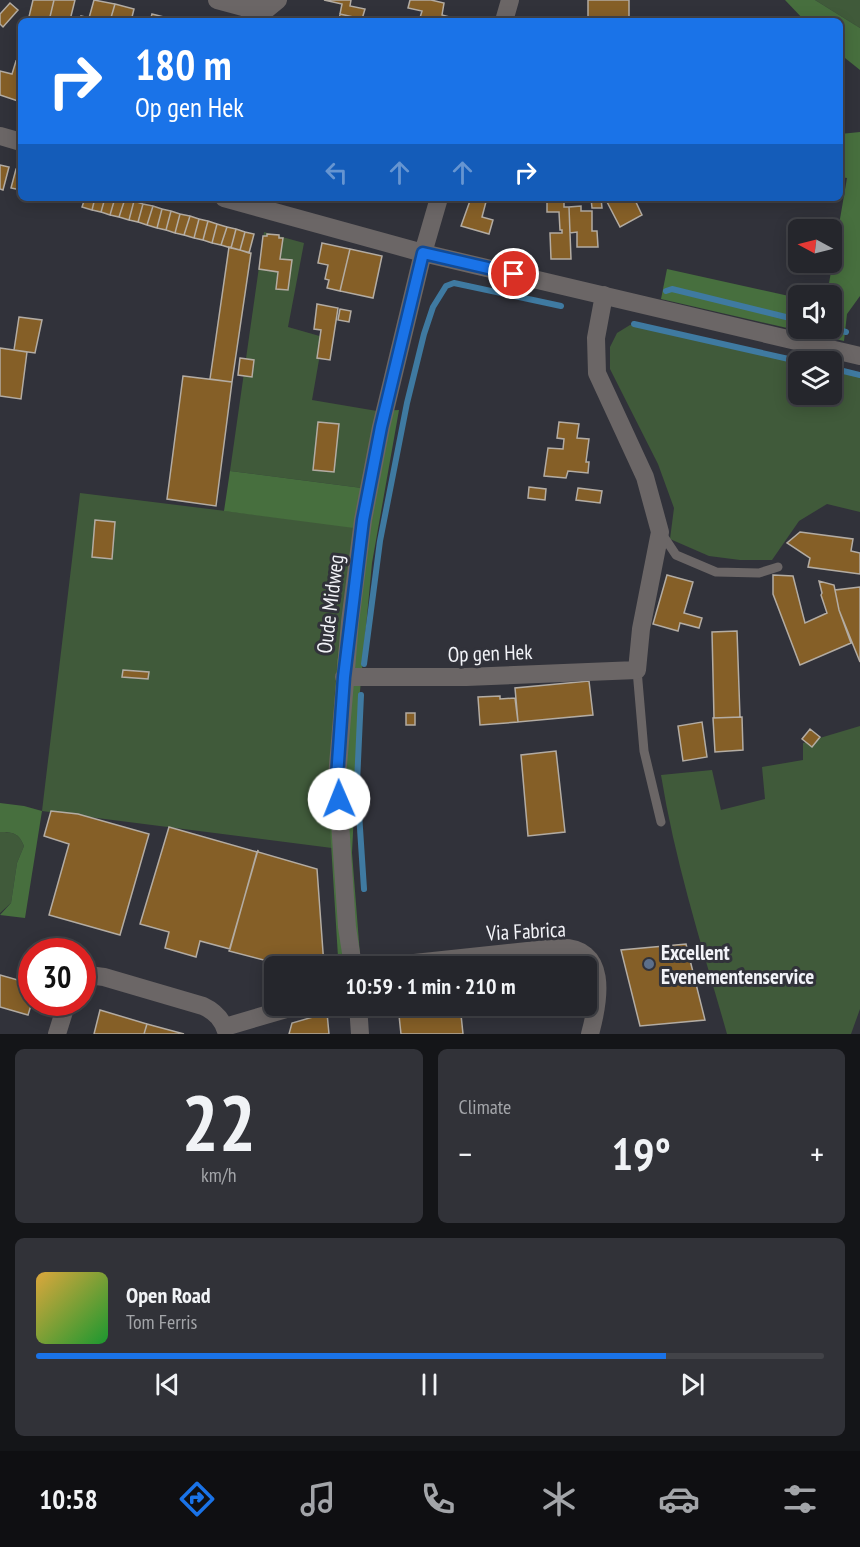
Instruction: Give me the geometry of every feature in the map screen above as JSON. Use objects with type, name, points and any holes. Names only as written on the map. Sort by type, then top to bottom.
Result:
[{"type":"street","points":[[218,0],[241,14],[267,9],[278,0]]},
{"type":"street","points":[[505,18],[510,0]]},
{"type":"street","points":[[0,136],[18,141]]},
{"type":"street","points":[[235,201],[423,253],[860,356]]},
{"type":"street","name":"Oude Midweg","points":[[351,956],[346,927],[337,777],[344,677],[363,520],[378,438],[423,253],[438,201]]},
{"type":"street","points":[[604,295],[596,338],[597,372],[645,477],[660,532],[641,629],[638,670]]},
{"type":"street","name":"Op gen Hek","points":[[344,677],[466,677],[638,670]]},
{"type":"street","name":"Via Fabrica","points":[[480,956],[556,948],[575,949],[584,956]]},
{"type":"street","points":[[96,976],[203,1006],[216,1014],[226,1030],[267,1016]]},
{"type":"street","name":"Via Fabrica","points":[[597,976],[597,1006]]},
{"type":"street","points":[[57,1034],[62,1016]]},
{"type":"street","points":[[359,1016],[360,1034]]},
{"type":"street","name":"Via Fabrica","points":[[590,1034],[594,1016]]},
{"type":"lane","points":[[660,532],[676,555],[716,572],[759,573],[778,567]]},
{"type":"lane","points":[[638,670],[644,751],[661,822]]},
{"type":"green space","points":[[785,0],[815,0],[860,28],[860,70],[843,56],[843,18],[802,18]]},
{"type":"green space","points":[[815,0],[860,0],[860,28]]},
{"type":"green space","points":[[860,132],[860,296],[847,314],[844,341],[835,339],[842,339],[842,285],[829,285],[831,273],[842,273],[842,219],[840,219],[847,178],[843,177],[843,134]]},
{"type":"green space","points":[[264,232],[304,243],[288,327],[323,337],[312,400],[377,411],[362,488],[230,471]]},
{"type":"green space","points":[[667,269],[788,296],[788,328],[661,299]]},
{"type":"green space","points":[[630,325],[711,339],[788,357],[788,405],[842,405],[842,370],[860,374],[860,512],[827,504],[799,521],[772,560],[740,560],[709,556],[670,539],[674,508],[658,464],[610,369],[610,347],[617,333]]},
{"type":"green space","points":[[399,410],[372,563],[360,691],[352,853],[360,955],[338,956],[328,795],[337,660],[354,528],[224,511],[230,471],[362,488],[377,411]]},
{"type":"green space","points":[[80,493],[355,527],[337,660],[328,795],[332,848],[42,811]]},
{"type":"green space","points":[[860,726],[860,1009],[851,1034],[727,1034],[682,873],[661,775],[712,770],[721,810],[765,799],[762,767],[803,760],[803,743]]},
{"type":"green space","points":[[0,803],[42,811],[25,918],[0,915],[11,903],[17,863],[24,846],[15,834],[0,832]]},
{"type":"green space","points":[[0,832],[15,834],[24,846],[17,863],[11,903],[0,913]]},
{"type":"building","points":[[33,0],[54,0],[50,18],[29,18]]},
{"type":"building","points":[[54,0],[75,0],[70,18],[50,18]]},
{"type":"building","points":[[94,0],[115,4],[111,18],[89,18]]},
{"type":"building","points":[[324,0],[351,0],[350,6],[365,9],[362,18],[340,14],[342,4]]},
{"type":"building","points":[[410,0],[431,0],[444,3],[442,15],[453,18],[420,18],[422,11],[408,8]]},
{"type":"building","points":[[588,0],[629,0],[629,18],[588,18]]},
{"type":"building","points":[[10,3],[18,10],[3,27],[0,24],[0,14]]},
{"type":"building","points":[[115,4],[134,9],[132,18],[111,18]]},
{"type":"building","points":[[152,14],[168,18],[151,18]]},
{"type":"building","points":[[340,14],[358,18],[339,18]]},
{"type":"building","points":[[16,61],[18,62],[18,101],[0,95],[0,71],[12,74]]},
{"type":"building","points":[[0,165],[9,167],[3,190],[0,189]]},
{"type":"building","points":[[16,169],[18,169],[18,189],[11,188]]},
{"type":"building","points":[[84,201],[94,201],[92,210],[82,207]]},
{"type":"building","points":[[94,201],[104,201],[101,212],[92,210]]},
{"type":"building","points":[[104,201],[114,201],[110,215],[101,212]]},
{"type":"building","points":[[114,201],[124,201],[119,217],[110,215]]},
{"type":"building","points":[[124,201],[134,201],[129,220],[119,217]]},
{"type":"building","points":[[134,201],[143,204],[138,222],[129,220]]},
{"type":"building","points":[[470,201],[486,201],[482,217],[493,220],[489,234],[461,226]]},
{"type":"building","points":[[547,201],[564,201],[564,207],[569,207],[571,259],[551,259],[550,233],[562,233],[562,230],[560,230],[559,212],[547,212]]},
{"type":"building","points":[[591,201],[601,201],[602,208],[592,208]]},
{"type":"building","points":[[607,201],[635,201],[642,215],[620,227]]},
{"type":"building","points":[[143,204],[153,206],[147,225],[138,222]]},
{"type":"building","points":[[153,206],[162,209],[157,228],[147,225]]},
{"type":"building","points":[[581,206],[581,211],[592,211],[592,231],[597,231],[598,247],[577,247],[577,232],[570,233],[569,207]]},
{"type":"building","points":[[162,209],[171,211],[166,230],[157,228]]},
{"type":"building","points":[[171,211],[180,214],[175,233],[166,230]]},
{"type":"building","points":[[180,214],[190,216],[184,235],[175,233]]},
{"type":"building","points":[[190,216],[199,219],[194,238],[184,235]]},
{"type":"building","points":[[199,219],[208,221],[203,240],[194,238]]},
{"type":"building","points":[[208,221],[217,224],[212,243],[203,240]]},
{"type":"building","points":[[217,224],[227,227],[221,245],[212,243]]},
{"type":"building","points":[[227,227],[236,229],[231,248],[221,245]]},
{"type":"building","points":[[236,229],[245,232],[240,250],[231,248]]},
{"type":"building","points":[[245,232],[254,234],[249,253],[240,250]]},
{"type":"building","points":[[279,235],[279,238],[283,238],[280,259],[292,260],[288,290],[276,289],[278,272],[259,269],[263,236]]},
{"type":"building","points":[[322,243],[350,249],[340,291],[327,288],[329,280],[325,279],[328,265],[318,263]]},
{"type":"building","points":[[229,247],[251,253],[232,382],[210,379]]},
{"type":"building","points":[[350,249],[382,256],[373,298],[340,291]]},
{"type":"building","points":[[317,304],[338,308],[330,360],[317,358],[321,330],[314,329]]},
{"type":"building","points":[[340,309],[351,311],[349,322],[338,320]]},
{"type":"building","points":[[19,317],[42,320],[35,353],[14,350]]},
{"type":"building","points":[[0,348],[27,352],[21,399],[0,396]]},
{"type":"building","points":[[240,358],[254,360],[252,377],[238,375]]},
{"type":"building","points":[[183,376],[232,382],[216,506],[167,499]]},
{"type":"building","points":[[318,422],[339,424],[334,472],[313,470]]},
{"type":"building","points":[[559,422],[579,424],[577,438],[589,439],[586,462],[589,462],[588,473],[568,471],[566,478],[544,476],[548,448],[563,449],[564,439],[557,438]]},
{"type":"building","points":[[529,487],[546,489],[545,500],[528,498]]},
{"type":"building","points":[[578,488],[602,491],[600,503],[576,500]]},
{"type":"building","points":[[95,520],[115,522],[112,559],[92,557]]},
{"type":"building","points":[[800,532],[853,539],[851,551],[860,553],[860,574],[808,567],[810,558],[787,543]]},
{"type":"building","points":[[667,575],[693,582],[684,613],[702,618],[699,628],[680,623],[678,631],[653,624]]},
{"type":"building","points":[[773,575],[793,576],[805,623],[827,613],[819,581],[834,585],[839,610],[851,643],[800,665],[773,594]]},
{"type":"building","points":[[860,587],[860,662],[839,610],[835,590]]},
{"type":"building","points":[[737,631],[740,717],[714,718],[712,632]]},
{"type":"building","points":[[123,670],[149,672],[148,679],[122,677]]},
{"type":"building","points":[[589,681],[593,715],[518,722],[515,688]]},
{"type":"building","points":[[500,696],[500,699],[515,698],[518,722],[480,725],[478,697]]},
{"type":"building","points":[[406,713],[415,713],[415,725],[406,725]]},
{"type":"building","points":[[742,717],[743,750],[715,752],[713,718]]},
{"type":"building","points":[[702,722],[707,757],[683,761],[678,726]]},
{"type":"building","points":[[810,729],[820,737],[812,747],[802,739]]},
{"type":"building","points":[[556,751],[565,832],[528,836],[521,755]]},
{"type":"building","points":[[51,811],[78,814],[149,834],[120,935],[49,915],[69,844],[44,836]]},
{"type":"building","points":[[169,827],[257,852],[230,949],[200,941],[196,957],[165,948],[169,932],[140,924]]},
{"type":"building","points":[[258,850],[258,852],[317,869],[323,956],[264,956],[264,960],[229,951]]},
{"type":"building","points":[[686,944],[705,1020],[640,1026],[621,950]]},
{"type":"building","points":[[0,975],[18,980],[18,1012],[0,1007]]},
{"type":"building","points":[[100,1010],[147,1024],[144,1034],[94,1034]]},
{"type":"building","points":[[316,1016],[327,1016],[329,1034],[289,1034],[292,1023]]},
{"type":"building","points":[[399,1016],[461,1016],[463,1034],[401,1034]]},
{"type":"building","points":[[147,1024],[184,1034],[144,1034]]},
{"type":"waterway","points":[[364,664],[380,541],[407,403],[433,307],[446,286],[454,283],[561,306]]},
{"type":"waterway","points":[[666,291],[672,289],[788,318]]},
{"type":"waterway","points":[[634,324],[788,359]]},
{"type":"waterway","points":[[842,331],[846,332]]},
{"type":"waterway","points":[[842,371],[860,375]]},
{"type":"waterway","points":[[361,695],[357,783],[364,889]]},
{"type":"place","name":"Excellent Evenementenservice","points":[[649,964]]},
{"type":"route","points":[[339,799],[337,777],[344,677],[363,520],[381,427],[423,253],[514,274]]}]
